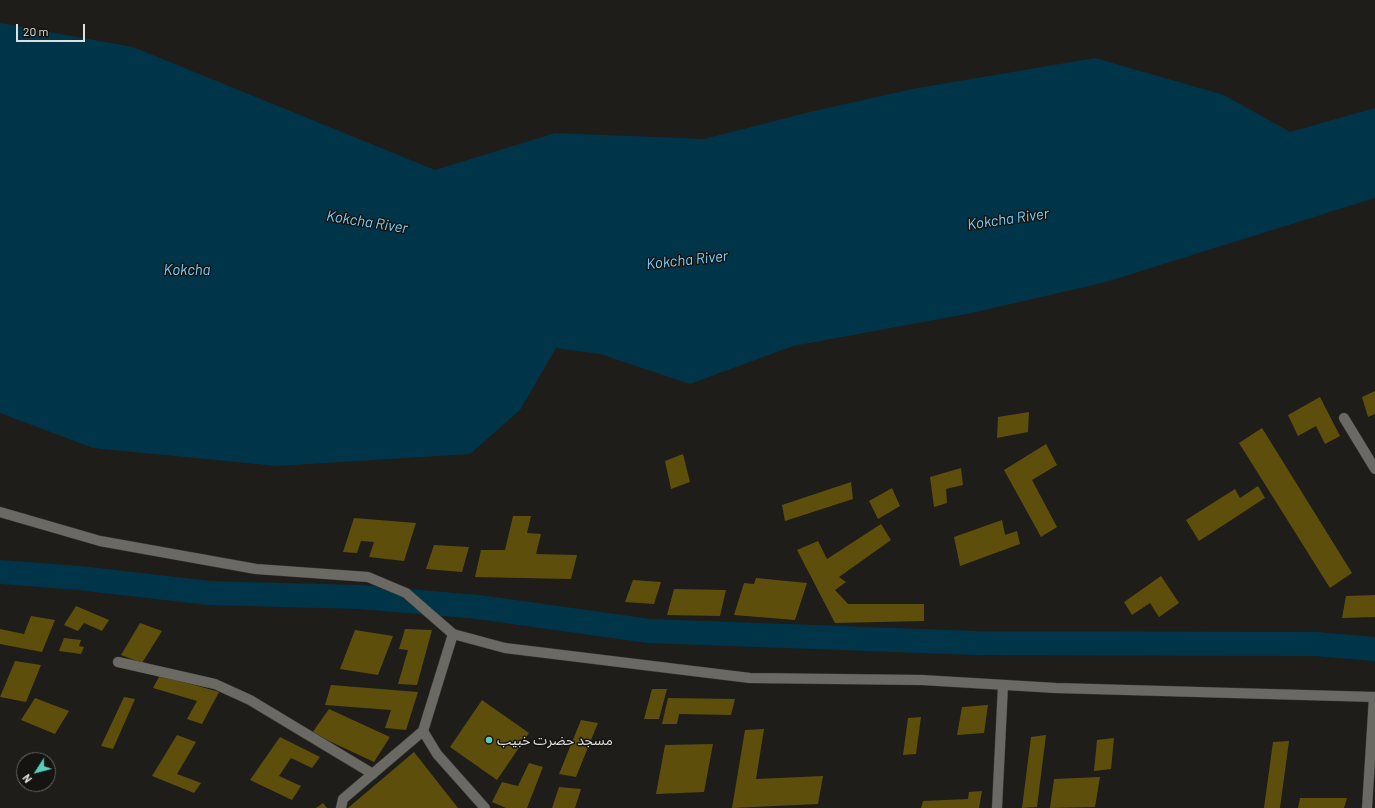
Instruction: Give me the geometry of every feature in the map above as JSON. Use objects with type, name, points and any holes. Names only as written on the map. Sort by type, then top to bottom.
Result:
[{"type":"street","points":[[1344,418],[1375,469]]},
{"type":"street","points":[[0,512],[100,541],[256,569],[368,578],[406,593],[453,634],[505,648],[750,678],[922,680],[1056,688],[1374,697],[1367,808]]},
{"type":"street","points":[[341,808],[343,799],[423,730],[453,634]]},
{"type":"street","points":[[118,662],[215,684],[250,700],[373,774]]},
{"type":"street","points":[[997,808],[1003,685]]},
{"type":"street","points":[[423,730],[437,754],[485,808]]},
{"type":"water","name":"Kokcha","points":[[0,23],[133,47],[435,170],[555,133],[704,139],[810,112],[912,89],[1095,58],[1224,95],[1290,132],[1375,108],[1375,198],[1106,282],[972,313],[793,346],[690,384],[600,354],[556,348],[520,410],[470,454],[277,466],[93,448],[0,413]]},
{"type":"building","points":[[1375,391],[1375,414],[1368,417],[1362,397]]},
{"type":"building","points":[[1320,397],[1340,436],[1325,444],[1316,426],[1298,436],[1288,415]]},
{"type":"building","points":[[1029,412],[1028,432],[997,438],[998,417]]},
{"type":"building","points":[[1262,428],[1352,573],[1330,588],[1239,443]]},
{"type":"building","points":[[1046,444],[1057,465],[1032,480],[1057,527],[1041,537],[1004,470]]},
{"type":"building","points":[[683,454],[690,482],[671,489],[665,461]]},
{"type":"building","points":[[961,468],[963,485],[946,489],[947,503],[934,507],[930,477]]},
{"type":"building","points":[[851,482],[853,499],[785,521],[782,505]]},
{"type":"building","points":[[1258,486],[1265,498],[1199,541],[1186,520],[1235,489],[1240,498]]},
{"type":"building","points":[[892,488],[900,506],[878,519],[869,501]]},
{"type":"building","points":[[513,516],[531,516],[527,533],[541,534],[536,554],[577,555],[571,579],[475,577],[481,550],[505,550]]},
{"type":"building","points":[[354,518],[416,523],[404,561],[369,557],[374,542],[361,541],[357,553],[343,552]]},
{"type":"building","points":[[1002,520],[1005,535],[1017,531],[1020,544],[960,566],[954,537]]},
{"type":"building","points":[[881,524],[891,540],[839,577],[846,582],[835,590],[848,604],[924,604],[924,621],[835,623],[797,550],[818,541],[827,559]]},
{"type":"building","points":[[434,545],[469,547],[462,572],[426,569]]},
{"type":"building","points":[[1161,576],[1179,603],[1159,617],[1150,603],[1132,615],[1124,602]]},
{"type":"building","points":[[756,578],[807,583],[795,620],[734,615],[744,583],[754,584]]},
{"type":"building","points":[[633,580],[661,582],[654,604],[625,602]]},
{"type":"building","points":[[674,589],[726,590],[720,616],[667,615]]},
{"type":"building","points":[[1375,595],[1375,617],[1342,618],[1346,596]]},
{"type":"building","points":[[76,606],[109,620],[102,631],[84,623],[78,631],[64,625]]},
{"type":"building","points":[[31,616],[55,620],[42,652],[0,644],[0,629],[24,634]]},
{"type":"building","points":[[140,623],[162,631],[142,663],[121,655]]},
{"type":"building","points":[[405,629],[432,630],[417,685],[398,684],[408,650],[399,649]]},
{"type":"building","points":[[355,630],[393,636],[378,675],[340,669]]},
{"type":"building","points":[[64,638],[81,640],[79,646],[84,647],[81,654],[59,651]]},
{"type":"building","points":[[15,661],[41,665],[26,702],[0,697]]},
{"type":"building","points":[[160,675],[219,692],[202,724],[187,719],[197,701],[153,688]]},
{"type":"building","points":[[331,685],[418,692],[406,730],[385,728],[391,710],[325,705]]},
{"type":"building","points":[[652,689],[667,689],[659,719],[644,719]]},
{"type":"building","points":[[124,697],[135,699],[113,749],[101,746]]},
{"type":"building","points":[[35,698],[69,711],[55,734],[21,720]]},
{"type":"building","points":[[668,698],[735,699],[731,715],[679,714],[677,724],[662,724]]},
{"type":"building","name":"مسجد حضرت خبیب","points":[[482,700],[529,733],[497,780],[450,747]]},
{"type":"building","points":[[988,705],[984,733],[957,735],[962,707]]},
{"type":"building","points":[[329,709],[390,737],[374,762],[312,733]]},
{"type":"building","points":[[921,717],[916,754],[903,755],[908,718]]},
{"type":"building","points":[[581,720],[598,723],[576,777],[559,774]]},
{"type":"building","points":[[764,729],[756,779],[823,776],[818,804],[732,808],[745,730]]},
{"type":"building","points":[[177,735],[196,742],[177,774],[201,783],[194,793],[152,776]]},
{"type":"building","points":[[1046,735],[1037,807],[1022,808],[1031,737]]},
{"type":"building","points":[[280,737],[320,757],[312,768],[291,758],[279,776],[301,786],[292,800],[250,780]]},
{"type":"building","points":[[1114,738],[1111,769],[1094,771],[1097,740]]},
{"type":"building","points":[[1289,741],[1280,808],[1264,808],[1273,742]]},
{"type":"building","points":[[713,744],[704,792],[656,794],[665,745]]},
{"type":"building","points":[[414,752],[458,808],[348,808]]},
{"type":"building","points":[[529,763],[543,767],[527,808],[506,808],[492,802],[502,782],[518,786]]},
{"type":"building","points":[[1100,777],[1095,807],[1050,808],[1054,779]]},
{"type":"building","points":[[559,787],[581,789],[575,808],[552,808]]},
{"type":"building","points":[[982,791],[979,808],[921,808],[923,801],[968,799],[969,792]]},
{"type":"building","points":[[1300,798],[1347,798],[1344,808],[1298,808]]},
{"type":"building","points":[[323,803],[327,808],[316,808]]},
{"type":"waterway","points":[[0,572],[79,578],[209,593],[360,597],[478,607],[649,631],[976,643],[1315,644],[1375,649]]},
{"type":"place","name":"مسجد حضرت خبیب","points":[[489,740]]},
{"type":"water label","name":"Kokcha River","points":[[1008,219]]},
{"type":"water label","name":"Kokcha River","points":[[367,222]]},
{"type":"water label","name":"Kokcha River","points":[[687,260]]}]
